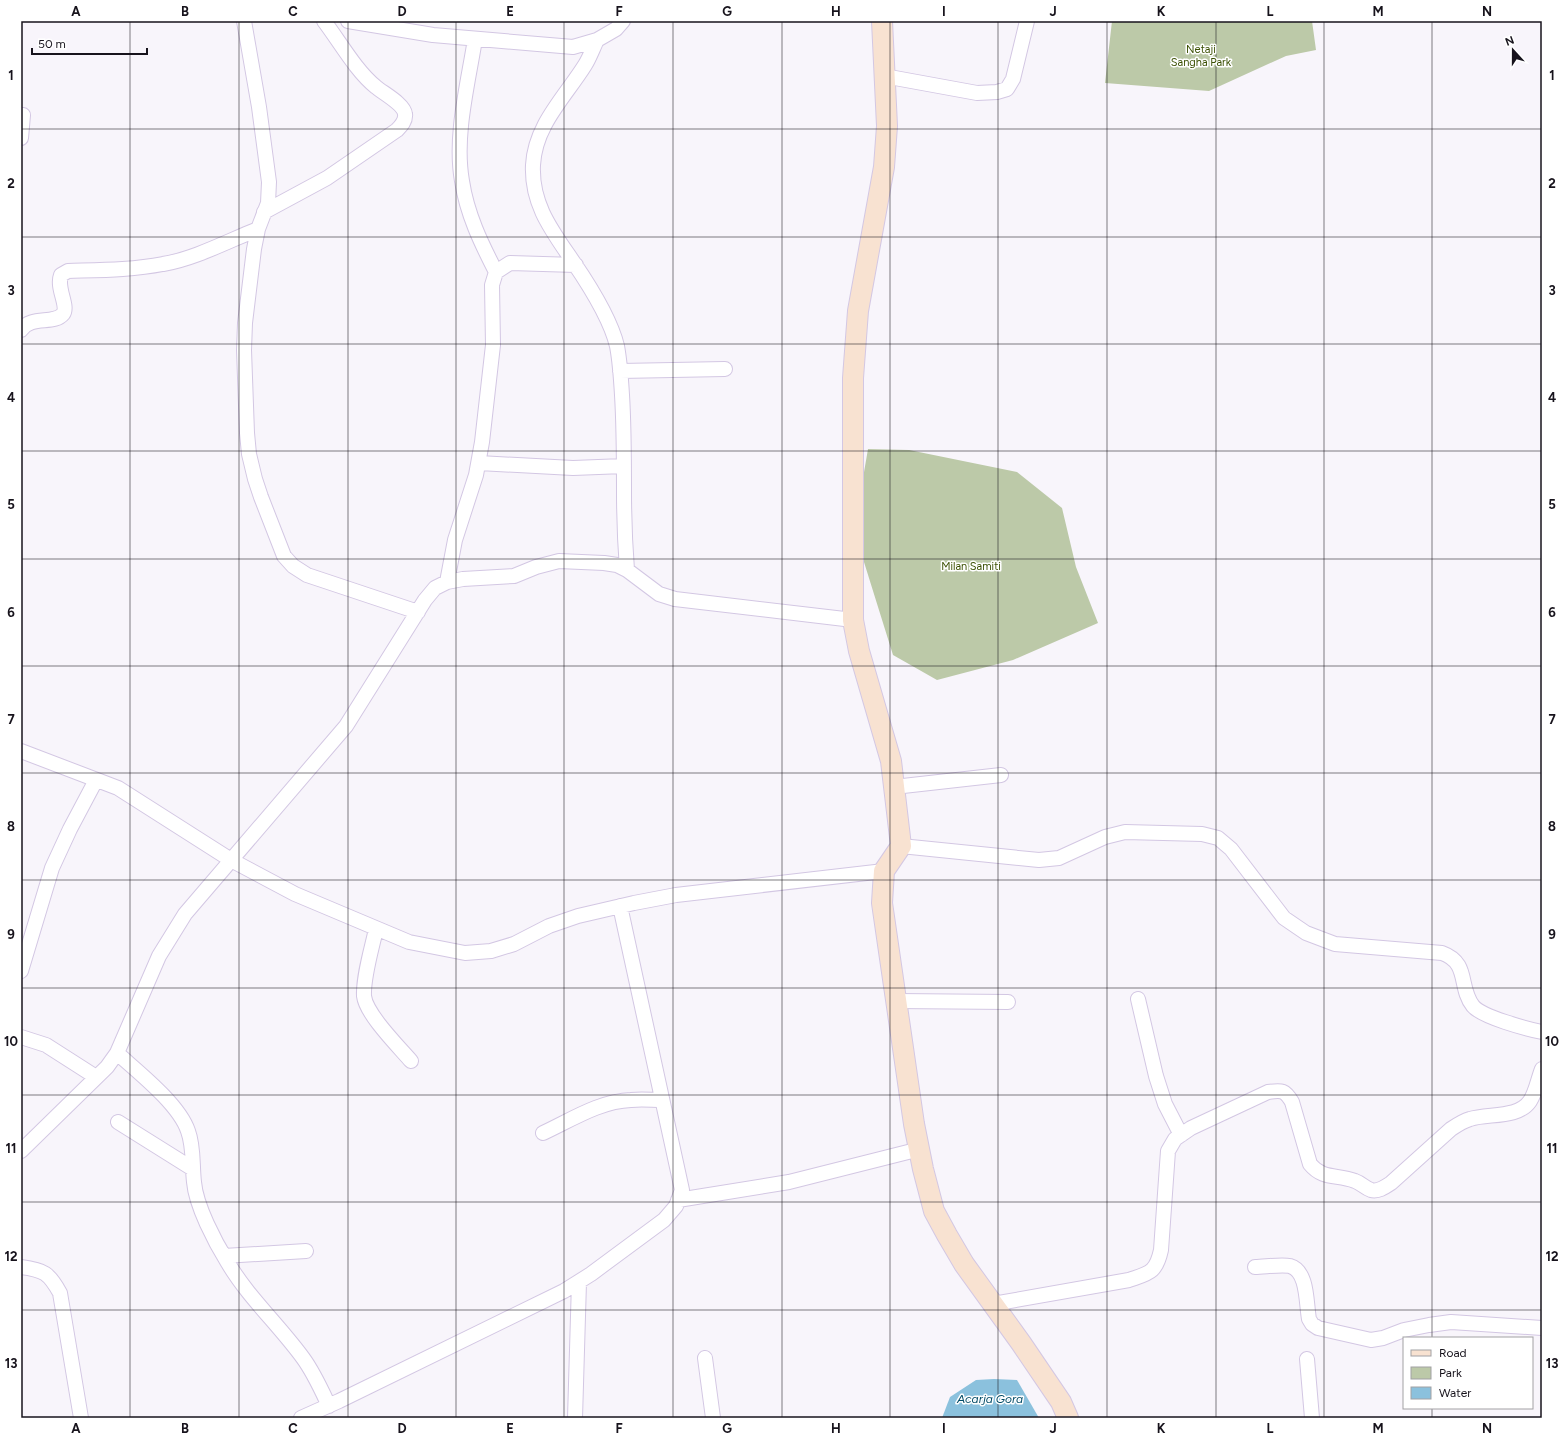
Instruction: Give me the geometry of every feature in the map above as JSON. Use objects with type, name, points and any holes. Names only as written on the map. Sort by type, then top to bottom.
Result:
[{"type":"street","points":[[244,21],[259,107],[269,182],[268,203],[258,229],[254,248],[244,350],[249,454],[257,485],[284,556],[293,566],[307,575],[418,612]]},
{"type":"street","points":[[264,212],[327,178],[397,130],[404,122],[405,114],[400,106],[374,86],[362,73],[324,21]]},
{"type":"street","points":[[348,21],[433,36],[573,47],[597,40],[616,29],[623,21]]},
{"type":"street","points":[[884,76],[977,93],[997,92],[1007,89],[1013,79],[1027,21]]},
{"type":"street","points":[[880,22],[887,126],[884,167],[858,311],[853,378],[853,620],[859,651],[890,761],[901,846],[884,871],[882,903],[914,1124],[934,1211],[964,1264],[1021,1343],[1060,1402],[1068,1418]]},
{"type":"street","points":[[475,39],[462,123],[460,152],[462,181],[470,218],[496,272]]},
{"type":"street","points":[[597,40],[586,64],[547,120],[536,144],[533,166],[537,199],[549,228],[576,265],[610,326],[617,346],[624,433],[626,570]]},
{"type":"street","points":[[21,138],[23,115]]},
{"type":"street","points":[[21,326],[30,322],[58,318],[63,313],[65,309],[59,281],[61,275],[68,271],[142,267],[164,264],[185,259],[258,229]]},
{"type":"street","points":[[448,582],[455,540],[479,463],[493,345],[492,285],[496,272],[510,263],[576,265]]},
{"type":"street","points":[[620,371],[724,369]]},
{"type":"street","points":[[479,463],[573,468],[624,466]]},
{"type":"street","points":[[21,1151],[107,1067],[117,1053],[159,956],[186,914],[346,726],[418,612],[435,588],[448,582],[463,579],[514,576],[536,567],[559,561],[604,562],[617,565],[659,594],[675,599],[853,620]]},
{"type":"street","points":[[21,751],[118,788],[231,860],[295,894],[409,942],[465,953],[492,951],[514,944],[557,923],[578,916],[676,895],[884,871]]},
{"type":"street","points":[[894,787],[1002,775]]},
{"type":"street","points":[[21,971],[52,868],[70,829],[96,780]]},
{"type":"street","points":[[901,846],[1039,860],[1060,858],[1105,837],[1125,832],[1142,831],[1202,834],[1218,838],[1231,849],[1284,918],[1306,933],[1335,944],[1442,954],[1452,957],[1460,967],[1468,997],[1474,1007],[1487,1014],[1525,1028],[1542,1032]]},
{"type":"street","points":[[301,1418],[564,1292],[664,1220],[676,1206],[682,1190],[620,906]]},
{"type":"street","points":[[376,929],[365,981],[364,997],[369,1012],[411,1061]]},
{"type":"street","points":[[1138,999],[1156,1076],[1166,1104],[1181,1135]]},
{"type":"street","points":[[896,1001],[1008,1002]]},
{"type":"street","points":[[21,1037],[46,1045],[96,1077]]},
{"type":"street","points":[[117,1053],[163,1095],[176,1111],[188,1130],[192,1148],[194,1183],[203,1215],[224,1256],[243,1285],[303,1358],[318,1382],[328,1406]]},
{"type":"street","points":[[993,1304],[1129,1280],[1150,1272],[1158,1263],[1161,1250],[1168,1151],[1175,1139],[1192,1128],[1268,1092],[1278,1090],[1286,1093],[1292,1102],[1310,1164],[1316,1171],[1326,1175],[1356,1181],[1372,1190],[1382,1189],[1451,1129],[1462,1122],[1471,1118],[1514,1112],[1524,1107],[1531,1101],[1542,1069]]},
{"type":"street","points":[[543,1133],[593,1109],[609,1104],[630,1100],[662,1100]]},
{"type":"street","points":[[118,1122],[193,1169]]},
{"type":"street","points":[[678,1200],[789,1182],[920,1149]]},
{"type":"street","points":[[224,1256],[306,1251]]},
{"type":"street","points":[[21,1266],[37,1269],[52,1278],[60,1293],[81,1418]]},
{"type":"street","points":[[1255,1267],[1289,1266],[1297,1269],[1303,1277],[1309,1319],[1312,1324],[1318,1328],[1371,1340],[1383,1338],[1404,1330],[1451,1322],[1542,1328]]},
{"type":"street","points":[[576,1418],[579,1282]]},
{"type":"street","points":[[705,1358],[713,1418]]},
{"type":"street","points":[[1307,1359],[1312,1418]]},
{"type":"green space","name":"Netaji Sangha Park","points":[[1112,21],[1312,21],[1316,50],[1286,56],[1209,91],[1105,83]]},
{"type":"green space","name":"Milan Samiti","points":[[868,449],[909,450],[1017,472],[1062,508],[1076,567],[1098,623],[1013,660],[937,680],[893,655],[854,530]]},
{"type":"water","name":"Acarja Gora","points":[[976,1380],[1017,1380],[1039,1418],[942,1418],[950,1397]]}]
